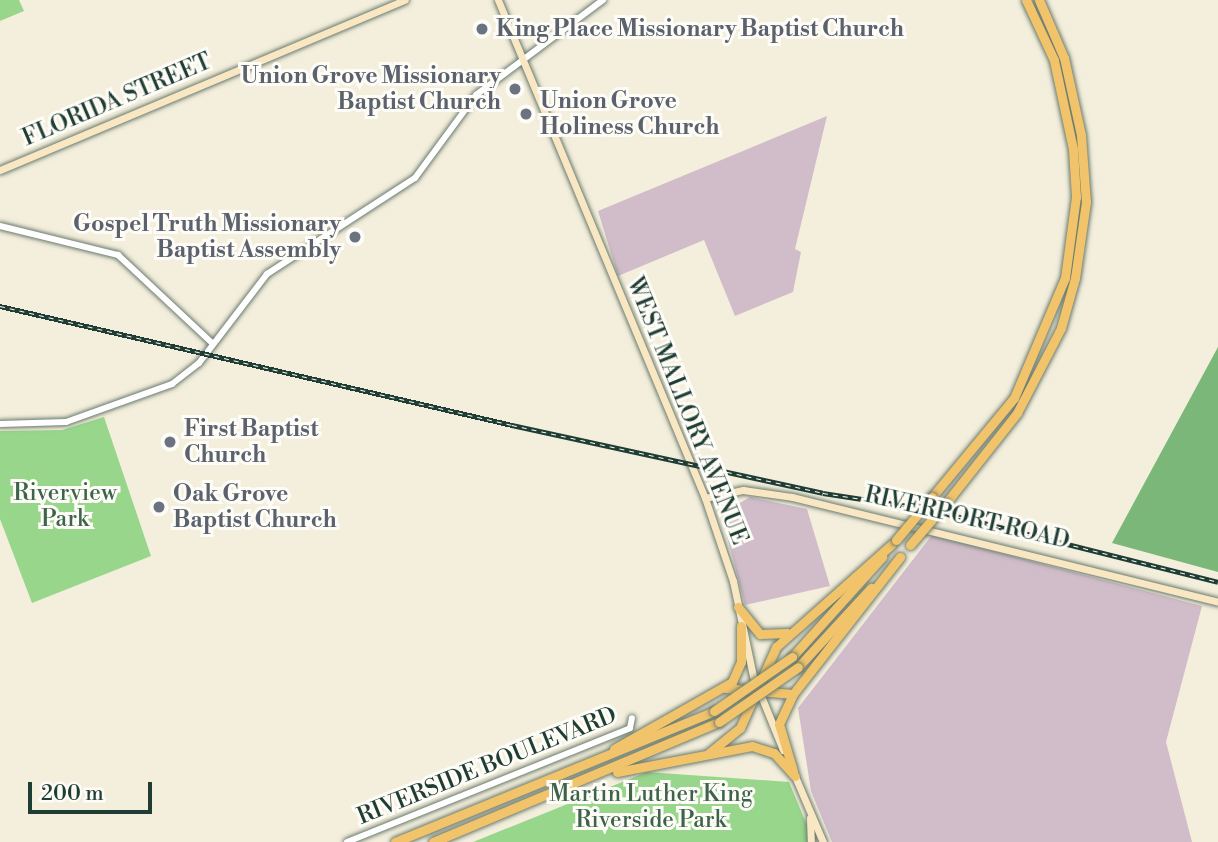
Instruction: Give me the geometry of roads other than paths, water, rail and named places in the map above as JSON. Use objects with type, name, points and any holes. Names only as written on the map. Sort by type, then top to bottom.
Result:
[{"type":"highway","points":[[396,842],[714,711],[792,657],[862,582],[1014,398],[1052,320],[1067,267],[1076,197],[1073,149],[1054,60],[1026,0]]},
{"type":"highway","points":[[433,842],[719,722],[798,667],[867,597],[1017,414],[1061,328],[1075,278],[1086,202],[1081,135],[1064,58],[1039,0]]},
{"type":"highway","points":[[709,752],[740,728],[759,695],[766,663],[794,630],[894,542]]},
{"type":"highway","points":[[795,776],[779,724],[793,694],[841,640],[867,597]]},
{"type":"highway","points":[[738,607],[760,634],[794,630]]},
{"type":"highway","points":[[580,768],[725,688],[739,672],[741,626]]},
{"type":"highway","points":[[725,688],[759,695],[793,694]]},
{"type":"highway","points":[[584,780],[709,752],[762,747],[795,776]]},
{"type":"main road","name":"FLORIDA STREET","points":[[0,170],[405,0]]},
{"type":"main road","name":"WEST MALLORY AVENUE","points":[[498,0],[705,498],[738,607],[759,695],[823,842]]},
{"type":"main road","name":"RIVERPORT ROAD","points":[[705,498],[737,490],[792,497],[1218,602]]},
{"type":"main road","points":[[810,811],[811,842]]},
{"type":"street","points":[[0,424],[43,426],[106,409],[172,384],[213,344],[267,274],[415,178],[476,95],[603,0]]},
{"type":"street","points":[[0,226],[118,255],[213,344]]},
{"type":"street","name":"RIVERSIDE BOULEVARD","points":[[346,842],[630,728],[632,718]]},
{"type":"railway","points":[[0,306],[512,425],[823,493],[928,509],[1218,582]]},
{"type":"place","name":"King Place Missionary Baptist Church","points":[[482,29]]},
{"type":"place","name":"Union Grove Missionary Baptist Church","points":[[515,89]]},
{"type":"place","name":"Union Grove Holiness Church","points":[[526,114]]},
{"type":"place","name":"Gospel Truth Missionary Baptist Assembly","points":[[355,237]]},
{"type":"place","name":"First Baptist Church","points":[[170,442]]},
{"type":"place","name":"Oak Grove Baptist Church","points":[[159,507]]},
{"type":"park label","name":"Riverview Park","points":[[65,506]]},
{"type":"park label","name":"Martin Luther King Riverside Park","points":[[651,807]]}]
